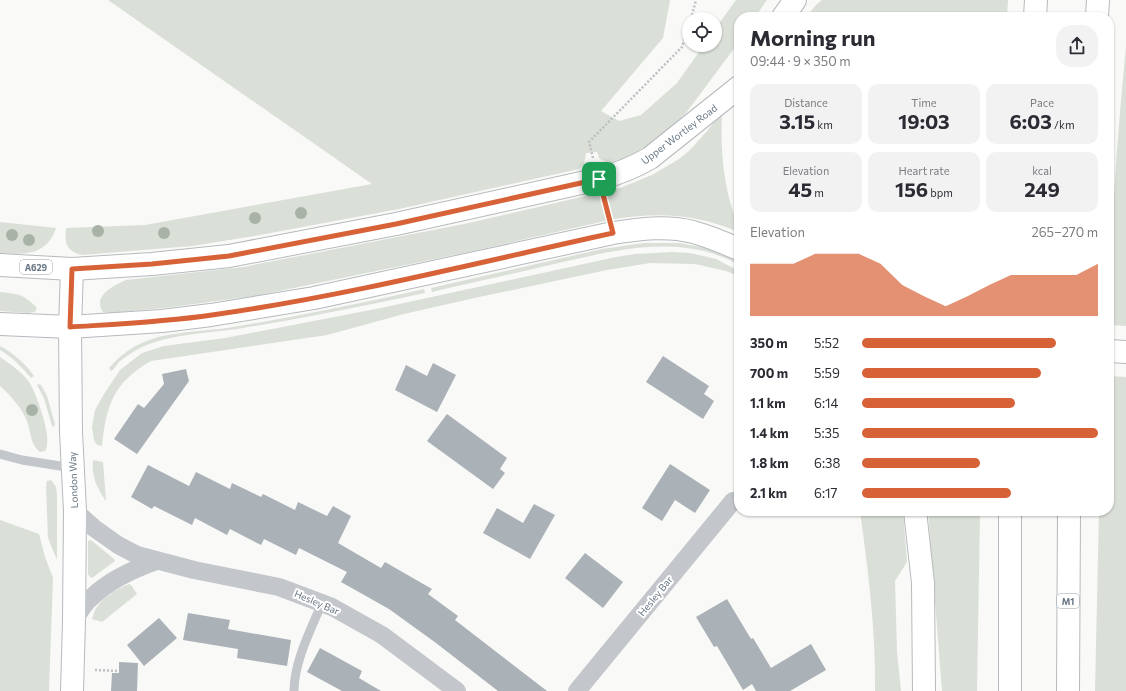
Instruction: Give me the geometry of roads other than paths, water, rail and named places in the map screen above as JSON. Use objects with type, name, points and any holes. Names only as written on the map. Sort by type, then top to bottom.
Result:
[{"type":"main road","points":[[787,12],[795,0]]},
{"type":"main road","points":[[1035,12],[1036,0]]},
{"type":"main road","points":[[1097,12],[1098,0]]},
{"type":"main road","name":"Upper Wortley Road","points":[[0,265],[72,269],[152,264],[229,256],[396,224],[599,179],[622,172],[650,158],[734,91]]},
{"type":"main road","points":[[0,324],[70,327],[162,322],[261,308],[366,287],[613,233],[639,229],[666,228],[691,232],[734,247]]},
{"type":"main road","name":"London Way","points":[[72,269],[70,327],[74,511],[74,621],[72,691]]},
{"type":"main road","points":[[1114,351],[1126,352]]},
{"type":"main road","points":[[916,516],[923,583],[924,691]]},
{"type":"main road","points":[[1010,516],[1010,691]]},
{"type":"main road","name":"M1","points":[[1068,691],[1067,630],[1070,516]]},
{"type":"street","name":"Hesley Bar","points":[[578,691],[733,501]]},
{"type":"street","name":"Hesley Bar","points":[[74,511],[94,528],[118,545],[137,554],[156,561],[194,570],[279,587],[332,607],[382,635],[457,691]]},
{"type":"street","points":[[74,621],[92,596],[110,582],[140,566],[156,561]]},
{"type":"lane","points":[[0,454],[22,460],[73,468]]},
{"type":"lane","points":[[294,691],[296,675],[303,652],[322,603]]}]
